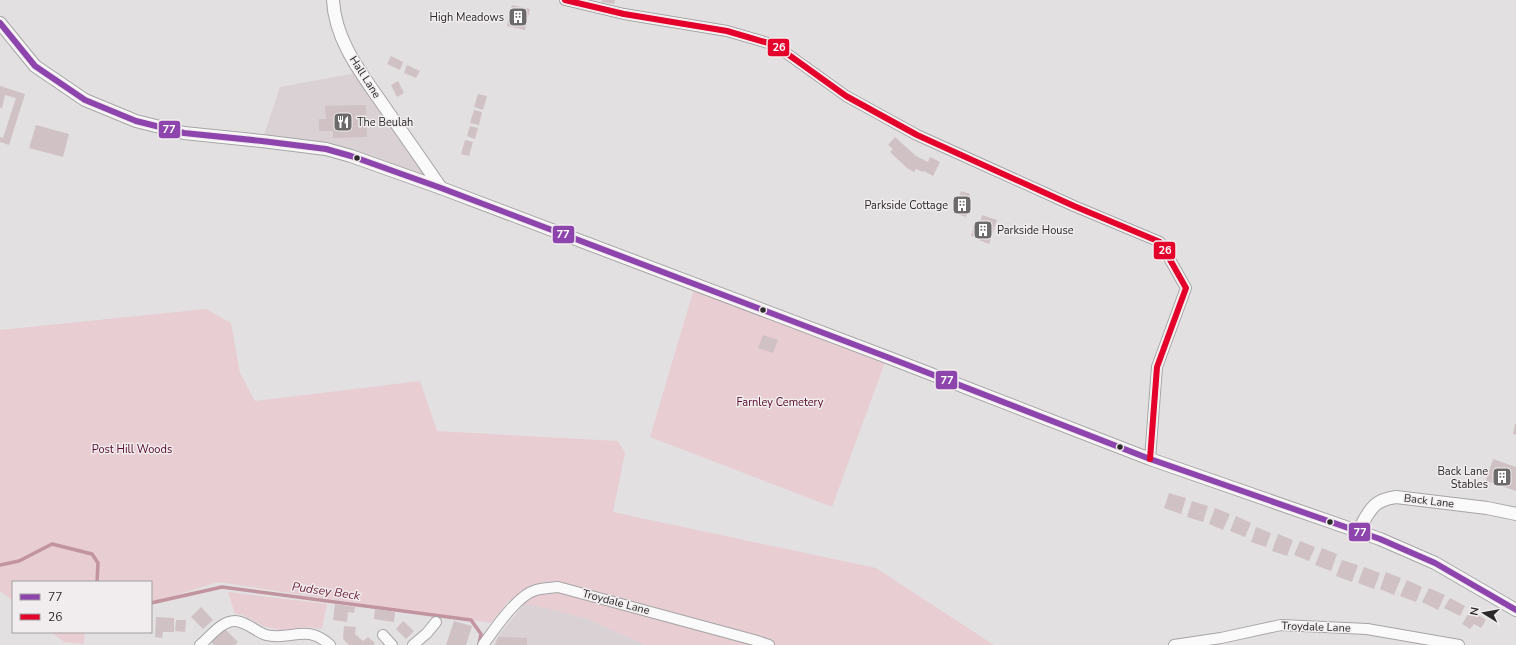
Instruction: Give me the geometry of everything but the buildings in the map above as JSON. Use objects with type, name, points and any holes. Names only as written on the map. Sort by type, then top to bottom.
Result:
[{"type":"street","name":"Hall Lane","points":[[333,0],[336,22],[346,46],[361,72],[441,188]]},
{"type":"street","points":[[565,0],[624,14],[727,31],[775,45],[846,96],[917,135],[1067,203],[1160,242],[1186,288],[1157,367],[1150,460]]},
{"type":"street","points":[[0,23],[35,66],[85,100],[136,121],[184,133],[326,149],[351,156],[441,188],[887,357],[1150,460],[1380,539],[1435,563],[1516,610]]},
{"type":"street","name":"Back Lane","points":[[1358,531],[1373,506],[1384,498],[1396,497],[1488,508],[1516,514]]},
{"type":"street","name":"Troydale Lane","points":[[483,645],[506,614],[523,599],[534,591],[558,587],[769,645]]},
{"type":"street","points":[[200,645],[219,627],[235,621],[252,627],[264,634],[281,637],[314,634],[330,645]]},
{"type":"street","points":[[413,645],[427,633],[436,622]]},
{"type":"street","name":"Troydale Lane","points":[[1174,645],[1221,638],[1281,625],[1367,629],[1459,645]]},
{"type":"street","points":[[383,636],[392,645]]},
{"type":"shaded area","points":[[361,72],[441,188],[351,156],[262,141],[280,87]]},
{"type":"shaded area","points":[[525,603],[586,618],[645,645],[494,645],[499,635]]},
{"type":"green space","name":"Farnley Cemetery","points":[[695,285],[887,357],[832,507],[650,437]]},
{"type":"green space","name":"Post Hill Woods","points":[[206,309],[231,323],[240,373],[255,401],[420,381],[437,431],[618,441],[625,453],[613,512],[876,568],[994,645],[645,645],[586,618],[509,600],[491,623],[218,582],[152,603],[152,581],[12,581],[12,600],[0,591],[0,330]]},
{"type":"green space","points":[[228,592],[327,604],[322,629],[307,627],[280,630],[263,626],[243,615],[235,614]]},
{"type":"green space","points":[[52,633],[85,633],[84,644],[64,642]]},
{"type":"waterway","name":"Pudsey Beck","points":[[0,565],[19,561],[52,544],[92,554],[98,563],[97,581]]},
{"type":"waterway","name":"Pudsey Beck","points":[[152,603],[222,587],[471,620],[481,634],[479,644]]},
{"type":"transit line","name":"26","points":[[565,0],[624,14],[727,31],[775,45],[846,96],[917,135],[1074,206],[1160,242],[1186,288],[1157,367],[1150,459]]},
{"type":"transit line","name":"77","points":[[0,23],[35,66],[85,100],[136,121],[184,133],[326,149],[351,156],[441,188],[887,357],[1150,459],[1380,539],[1435,563],[1516,610]]},
{"type":"place","name":"High Meadows","points":[[518,17]]},
{"type":"place","name":"The Beulah","points":[[343,122]]},
{"type":"place","name":"Parkside Cottage","points":[[962,205]]},
{"type":"place","name":"Parkside House","points":[[983,230]]},
{"type":"place","name":"Back Lane Stables","points":[[1502,477]]}]
